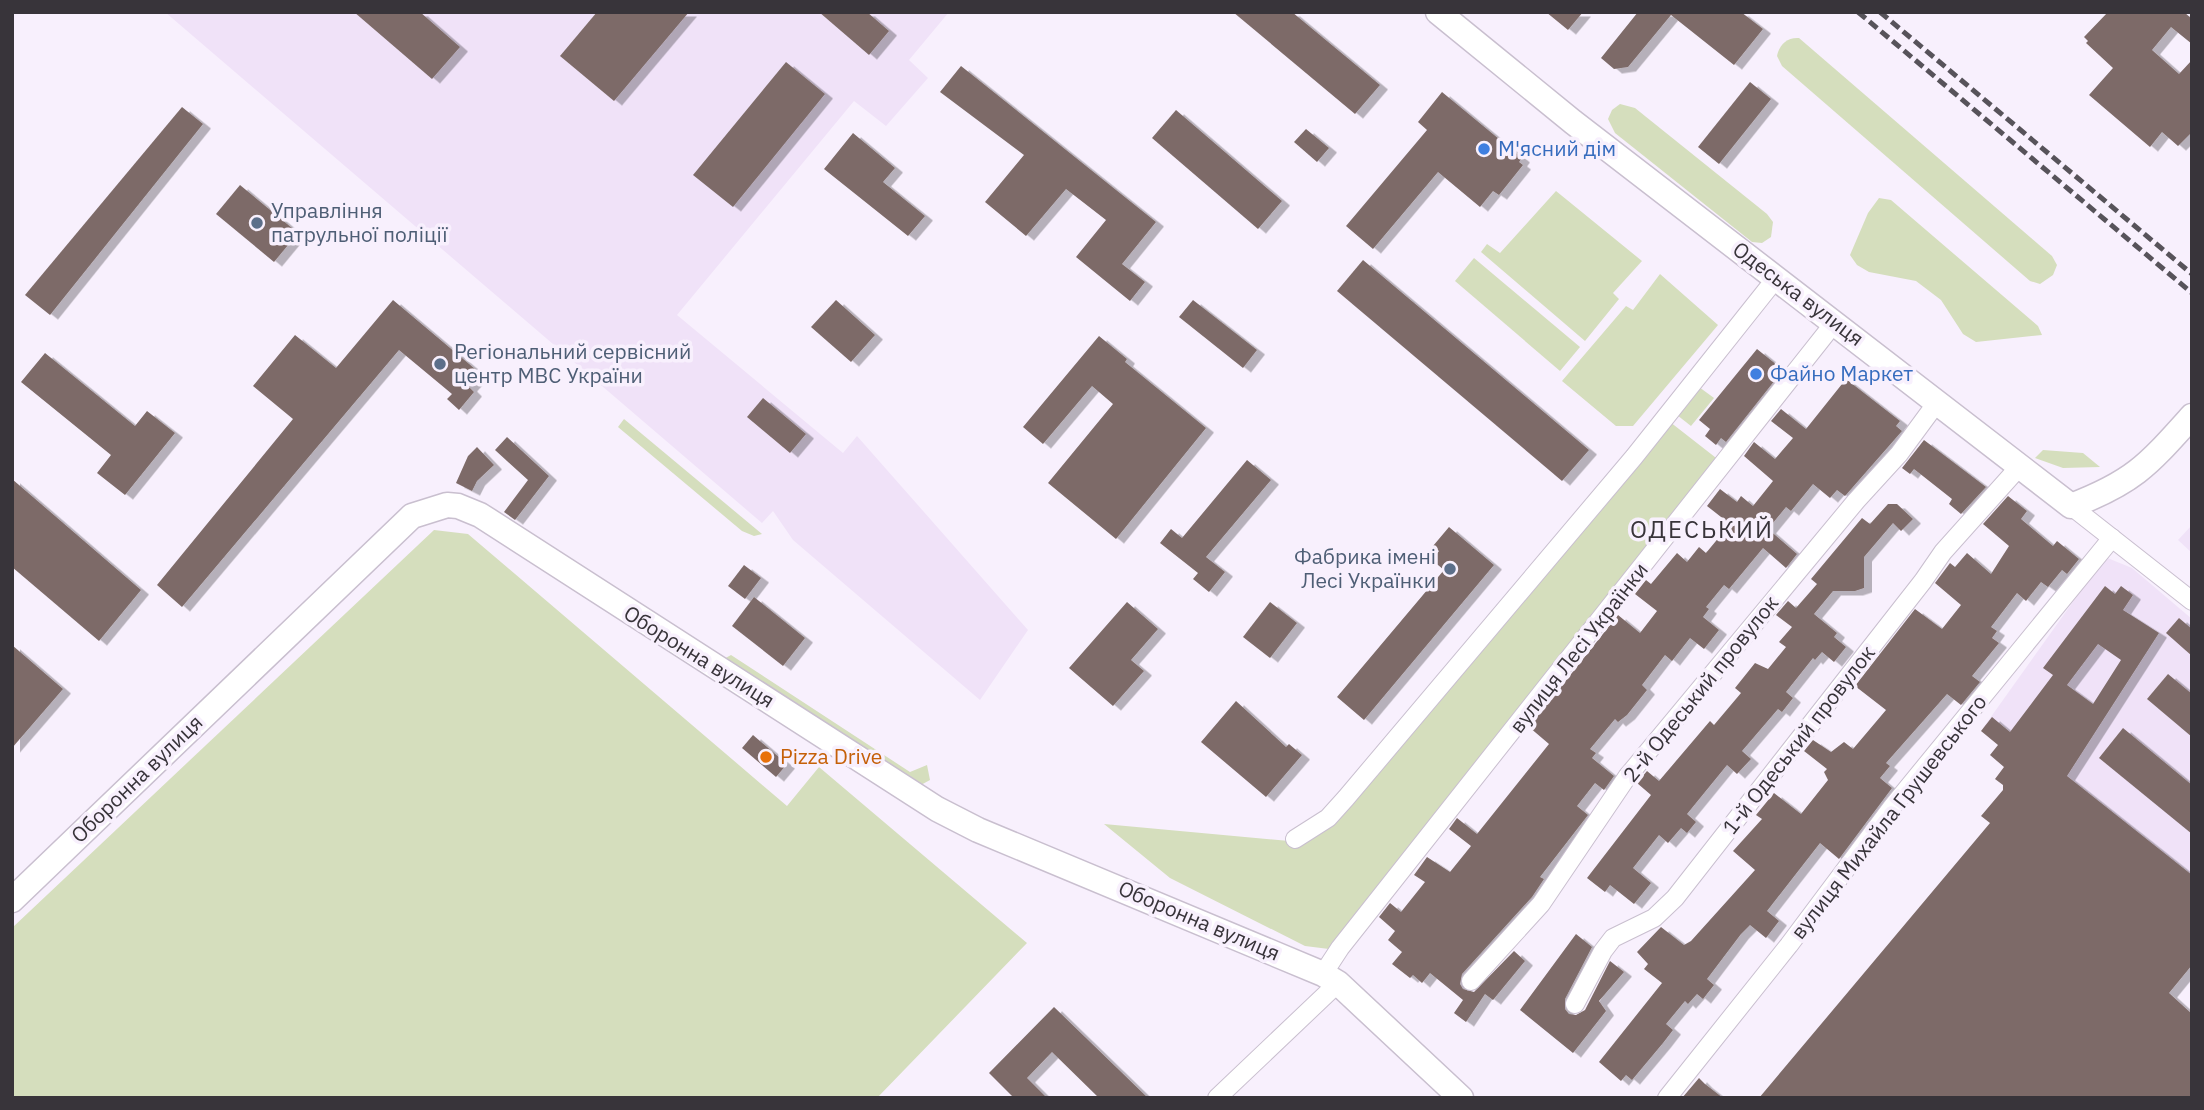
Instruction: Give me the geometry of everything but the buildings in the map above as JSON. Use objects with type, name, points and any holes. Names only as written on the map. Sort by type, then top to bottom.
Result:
[{"type":"street","name":"Одеська вулиця","points":[[1438,12],[1573,122],[1836,322],[2192,601]]},
{"type":"street","points":[[1295,839],[1328,818],[1346,798],[1634,457],[1777,277]]},
{"type":"street","name":"вулиця Лесі Українки","points":[[1217,1098],[1331,979],[1340,948],[1836,322]]},
{"type":"street","name":"2-й Одеський провулок","points":[[1471,981],[1541,904],[1627,777],[1856,501],[1899,454],[1938,401]]},
{"type":"street","points":[[2071,506],[2111,491],[2132,478],[2192,416]]},
{"type":"street","name":"1-й Одеський провулок","points":[[1575,1004],[1608,944],[1654,918],[1675,898],[1923,581],[1942,552],[2020,466]]},
{"type":"street","name":"Оборонна вулиця","points":[[12,900],[412,516],[434,507],[458,506],[499,526],[937,809],[978,830],[1331,979],[1461,1098]]},
{"type":"street","name":"вулиця Михайла Грушевського","points":[[1667,1098],[1789,945],[1893,806],[2112,538]]},
{"type":"shaded area","points":[[165,12],[949,12],[909,60],[928,78],[886,126],[854,101],[677,315],[843,453],[857,436],[1028,630],[980,700],[793,540],[773,511],[762,523]]},
{"type":"shaded area","points":[[2192,525],[2192,553],[2178,540]]},
{"type":"shaded area","points":[[2105,557],[2132,568],[2192,619],[2192,893],[1983,728]]},
{"type":"green space","points":[[1799,38],[2052,256],[2057,265],[2053,275],[2040,284],[2030,281],[1782,66],[1777,56],[1780,48],[1787,40]]},
{"type":"green space","points":[[1620,104],[1635,108],[1767,214],[1773,222],[1771,237],[1762,243],[1752,242],[1615,133],[1608,119],[1612,110]]},
{"type":"green space","points":[[1556,191],[1642,261],[1613,293],[1619,299],[1585,341],[1481,252],[1487,244],[1500,253]]},
{"type":"green space","points":[[1879,198],[1891,200],[2038,326],[2042,335],[1976,342],[1963,334],[1941,300],[1916,281],[1869,272],[1857,265],[1850,255],[1868,213]]},
{"type":"green space","points":[[1474,258],[1580,347],[1560,371],[1455,281]]},
{"type":"green space","points":[[1660,274],[1718,325],[1633,426],[1616,426],[1562,381],[1626,306],[1633,310]]},
{"type":"green space","points":[[1699,387],[1714,398],[1691,426],[1677,415]]},
{"type":"green space","points":[[624,419],[762,534],[754,536],[742,531],[618,427]]},
{"type":"green space","points":[[1670,422],[1720,461],[1329,949],[1305,946],[1170,878],[1104,824],[1300,842]]},
{"type":"green space","points":[[2043,450],[2083,453],[2100,467],[2063,468],[2035,458]]},
{"type":"green space","points":[[434,530],[468,534],[787,806],[819,767],[1027,943],[877,1098],[12,1098],[12,928]]},
{"type":"green space","points":[[731,655],[910,772],[927,765],[930,780],[919,786],[722,660]]},
{"type":"railway","points":[[1858,12],[2192,293]]},
{"type":"railway","points":[[1880,12],[2192,274]]},
{"type":"place","name":"М'ясний дім","points":[[1484,149]]},
{"type":"place","name":"Управління патрульної поліції","points":[[257,223]]},
{"type":"place","name":"Регіональний сервісний центр МВС України","points":[[440,364]]},
{"type":"place","name":"Файно Маркет","points":[[1756,374]]},
{"type":"place","name":"Фабрика імені Лесі Українки","points":[[1450,569]]},
{"type":"place","name":"Pizza Drive","points":[[766,757]]},
{"type":"district","name":"ОДЕСЬКИЙ","points":[[1702,530]]}]
